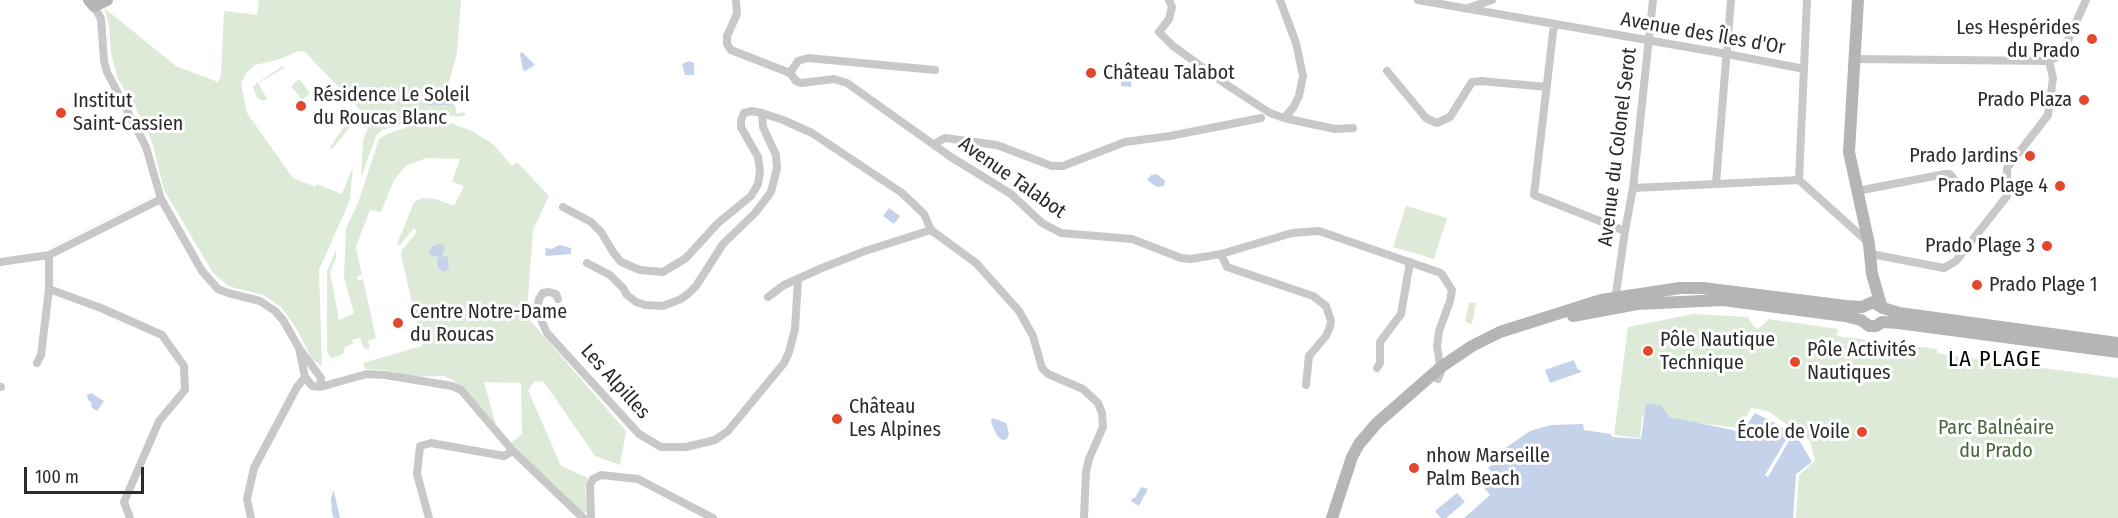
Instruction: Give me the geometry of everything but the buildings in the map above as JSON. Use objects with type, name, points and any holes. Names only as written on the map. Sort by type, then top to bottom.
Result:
[{"type":"main road","points":[[92,3],[107,0]]},
{"type":"main road","points":[[1616,302],[1723,300],[1845,316],[1861,320],[1869,326],[1876,326],[1882,322],[1885,315],[1872,274],[1864,218],[1851,168],[1849,141],[1858,0]]},
{"type":"main road","points":[[1861,320],[1860,315],[1872,274]]},
{"type":"main road","points":[[1332,518],[1352,457],[1359,444],[1377,423],[1439,373],[1496,342],[1616,302],[1680,288],[1703,288],[1846,306],[1873,302],[1902,313],[2118,343]]},
{"type":"main road","points":[[1882,322],[2118,352]]},
{"type":"main road","points":[[1340,518],[1358,460],[1366,448],[1439,373]]},
{"type":"street","points":[[736,0],[737,14],[727,36],[727,44],[731,51],[790,73],[792,78],[801,83],[834,79],[847,82],[934,144]]},
{"type":"street","points":[[1169,0],[1172,7],[1169,19],[1159,32],[1173,46],[1227,85],[1270,112],[1284,118],[1335,129],[1353,128]]},
{"type":"street","points":[[1280,0],[1296,43],[1303,76],[1299,96],[1293,108],[1284,118]]},
{"type":"street","name":"Avenue des Îles d'Or","points":[[1418,0],[1804,69]]},
{"type":"street","points":[[1465,9],[1492,0]]},
{"type":"street","name":"Avenue du Colonel Serot","points":[[1616,302],[1633,188],[1653,0]]},
{"type":"street","points":[[1716,183],[1731,0]]},
{"type":"street","points":[[1799,180],[1807,0]]},
{"type":"street","points":[[1855,57],[1883,60],[2049,61],[2064,50],[2086,0]]},
{"type":"street","points":[[92,3],[101,19],[107,72],[146,147],[161,199],[202,271],[213,284],[228,293],[267,305],[284,320],[299,348],[321,378],[320,387]]},
{"type":"street","points":[[1554,24],[1533,195],[1625,231]]},
{"type":"street","points":[[790,73],[798,61],[808,58],[935,70]]},
{"type":"street","points":[[1633,188],[1799,180],[1846,221],[1870,249],[1944,268],[1956,261],[2007,196],[2007,168],[2048,115],[2053,78],[2049,61]]},
{"type":"street","points":[[1386,71],[1426,118],[1437,123],[1450,117],[1472,82],[1546,87]]},
{"type":"street","points":[[563,207],[591,222],[601,232],[621,262],[640,270],[663,272],[686,258],[706,234],[751,196],[758,184],[760,171],[758,157],[741,127],[744,113],[752,111],[762,113],[812,133],[902,193],[924,214],[931,230],[976,263],[1019,311],[1033,336],[1038,359],[1048,374],[1083,389],[1098,403],[1102,413],[1103,427],[1086,472],[1084,518]]},
{"type":"street","points":[[586,263],[610,275],[626,294],[636,302],[645,305],[663,306],[689,293],[723,244],[755,213],[771,192],[777,168],[776,155],[763,127],[762,113]]},
{"type":"street","name":"Avenue Talabot","points":[[1261,118],[1170,136],[1125,142],[1063,166],[1052,166],[997,145],[959,142],[945,138],[934,144],[1011,194],[1042,223],[1061,233],[1132,239],[1181,258],[1191,259],[1221,254],[1292,232],[1319,231],[1441,273],[1452,290],[1439,331],[1437,346],[1439,373]]},
{"type":"street","points":[[951,157],[950,148],[959,142]]},
{"type":"street","points":[[1857,191],[1945,174],[1950,174],[1956,182]]},
{"type":"street","points":[[0,262],[49,255],[161,199]]},
{"type":"street","points":[[1846,221],[1864,218]]},
{"type":"street","points":[[768,297],[784,285],[822,268],[865,251],[931,230]]},
{"type":"street","points":[[1221,254],[1227,267],[1313,296],[1326,306],[1331,321],[1330,327],[1326,336],[1309,356],[1306,385]]},
{"type":"street","points":[[37,363],[41,355],[49,289],[49,255]]},
{"type":"street","points":[[1377,368],[1380,363],[1380,342],[1401,314],[1410,262]]},
{"type":"street","name":"Les Alpilles","points":[[558,299],[556,294],[549,292],[543,293],[539,299],[539,315],[547,333],[639,434],[661,447],[686,447],[715,440],[728,431],[784,363],[795,329],[798,280]]},
{"type":"street","points":[[49,289],[101,308],[162,335],[184,366],[185,390],[159,421],[124,502],[130,518]]},
{"type":"street","points":[[299,348],[305,377],[312,386],[320,387],[367,374],[452,386],[461,390],[513,451],[583,518]]},
{"type":"street","points":[[251,518],[247,499],[254,468],[297,387],[305,377]]},
{"type":"street","points":[[429,518],[417,474],[420,446],[431,443],[504,456],[513,451]]},
{"type":"street","points":[[591,518],[590,485],[593,479],[601,475],[638,479],[713,518]]},
{"type":"green space","points":[[259,0],[461,0],[457,53],[446,93],[454,103],[457,114],[464,112],[466,116],[427,117],[382,130],[376,136],[361,178],[363,140],[371,121],[305,52],[299,51],[277,60],[255,65],[246,73],[241,84],[247,113],[293,178],[342,194],[353,166],[350,200],[319,270],[322,366],[312,359],[296,328],[281,307],[263,295],[228,286],[213,273],[164,190],[152,142],[143,121],[118,79],[111,54],[109,24],[104,8],[176,66],[218,82],[221,75],[224,11],[257,15]]},
{"type":"green space","points":[[283,66],[284,68],[258,83],[267,99],[263,101],[257,98],[253,87],[257,83]]},
{"type":"green space","points":[[299,79],[310,93],[302,100],[291,86]]},
{"type":"green space","points":[[353,111],[357,116],[356,120],[332,149],[330,147]]},
{"type":"green space","points":[[429,120],[445,121],[472,131],[494,145],[512,166],[517,162],[549,196],[533,230],[527,311],[529,319],[626,431],[620,465],[595,456],[544,382],[535,381],[528,390],[561,466],[588,478],[585,487],[587,512],[583,514],[511,443],[522,434],[521,383],[484,382],[496,425],[467,391],[444,376],[411,377],[385,370],[365,369],[363,363],[422,346],[401,255],[402,250],[417,232],[414,228],[399,246],[397,244],[414,202],[423,198],[436,199],[454,206],[464,186],[452,182],[460,159],[426,158],[406,166],[394,180],[381,212],[370,210],[356,247],[362,275],[357,276],[358,281],[363,279],[376,338],[368,341],[370,348],[364,349],[360,338],[352,340],[353,344],[345,347],[343,354],[331,358],[327,352],[327,271],[336,251],[336,258],[330,272],[339,320],[354,313],[344,277],[346,228],[358,203],[379,139],[387,134]]},
{"type":"green space","points":[[1406,206],[1447,218],[1434,259],[1393,247]]},
{"type":"green space","points":[[1469,302],[1476,303],[1472,324],[1465,322]]},
{"type":"green space","name":"Parc Balnéaire du Prado","points":[[1693,314],[1748,317],[1754,327],[1759,328],[1769,319],[1838,329],[1837,336],[1937,349],[1938,353],[1954,356],[2118,378],[2118,518],[1796,518],[1799,475],[1815,461],[1810,441],[1768,411],[1751,408],[1740,428],[1642,417],[1640,438],[1614,435],[1628,327]]},
{"type":"water","points":[[522,52],[535,65],[525,71],[520,54]]},
{"type":"water","points":[[689,61],[694,63],[694,75],[685,75],[682,64]]},
{"type":"water","points":[[1122,66],[1132,67],[1131,87],[1121,86]]},
{"type":"water","points":[[436,95],[451,100],[451,105],[427,105],[426,97]]},
{"type":"water","points":[[1157,174],[1165,181],[1164,186],[1157,187],[1147,180],[1151,175]]},
{"type":"water","points":[[889,208],[900,216],[894,224],[883,216]]},
{"type":"water","points":[[437,244],[445,245],[442,257],[430,255],[431,247]]},
{"type":"water","points":[[559,245],[571,248],[571,254],[545,255],[546,248],[552,249]]},
{"type":"water","points":[[447,256],[449,269],[443,272],[438,268],[437,258]]},
{"type":"water","points":[[1574,360],[1581,372],[1550,383],[1545,370]]},
{"type":"water","points":[[91,393],[104,401],[97,411],[92,408],[88,400],[87,395]]},
{"type":"water","points":[[1646,404],[1661,405],[1669,417],[1742,432],[1755,413],[1798,438],[1812,462],[1796,474],[1793,518],[1464,518],[1490,495],[1483,486],[1495,475],[1488,468],[1496,460],[1494,456],[1530,431],[1551,425],[1583,424],[1584,430],[1611,434],[1612,437],[1641,439]]},
{"type":"water","points":[[993,418],[1006,423],[1009,433],[1007,439],[1003,440],[998,437],[992,425]]},
{"type":"water","points":[[1141,487],[1148,489],[1139,506],[1131,501]]},
{"type":"water","points":[[333,491],[340,518],[334,518],[332,513]]},
{"type":"water","points":[[1457,493],[1465,502],[1446,518],[1441,518],[1435,511]]},
{"type":"pier","points":[[1790,433],[1793,434],[1768,477],[1765,475]]},
{"type":"place","name":"Les Hespérides du Prado","points":[[2092,39]]},
{"type":"place","name":"Château Talabot","points":[[1091,73]]},
{"type":"place","name":"Prado Plaza","points":[[2084,100]]},
{"type":"place","name":"Résidence Le Soleil du Roucas Blanc","points":[[301,106]]},
{"type":"place","name":"Institut Saint-Cassien","points":[[61,113]]},
{"type":"place","name":"Prado Jardins","points":[[2030,156]]},
{"type":"place","name":"Prado Plage 4","points":[[2060,186]]},
{"type":"place","name":"Prado Plage 3","points":[[2047,246]]},
{"type":"place","name":"Prado Plage 1","points":[[1977,285]]},
{"type":"place","name":"Centre Notre-Dame du Roucas","points":[[398,323]]},
{"type":"place","name":"Pôle Nautique Technique","points":[[1648,351]]},
{"type":"place","name":"Pôle Activités Nautiques","points":[[1795,362]]},
{"type":"place","name":"Château Les Alpines","points":[[837,419]]},
{"type":"place","name":"École de Voile","points":[[1862,432]]},
{"type":"place","name":"nhow Marseille Palm Beach","points":[[1414,468]]},
{"type":"district","name":"LA PLAGE","points":[[1995,360]]}]
